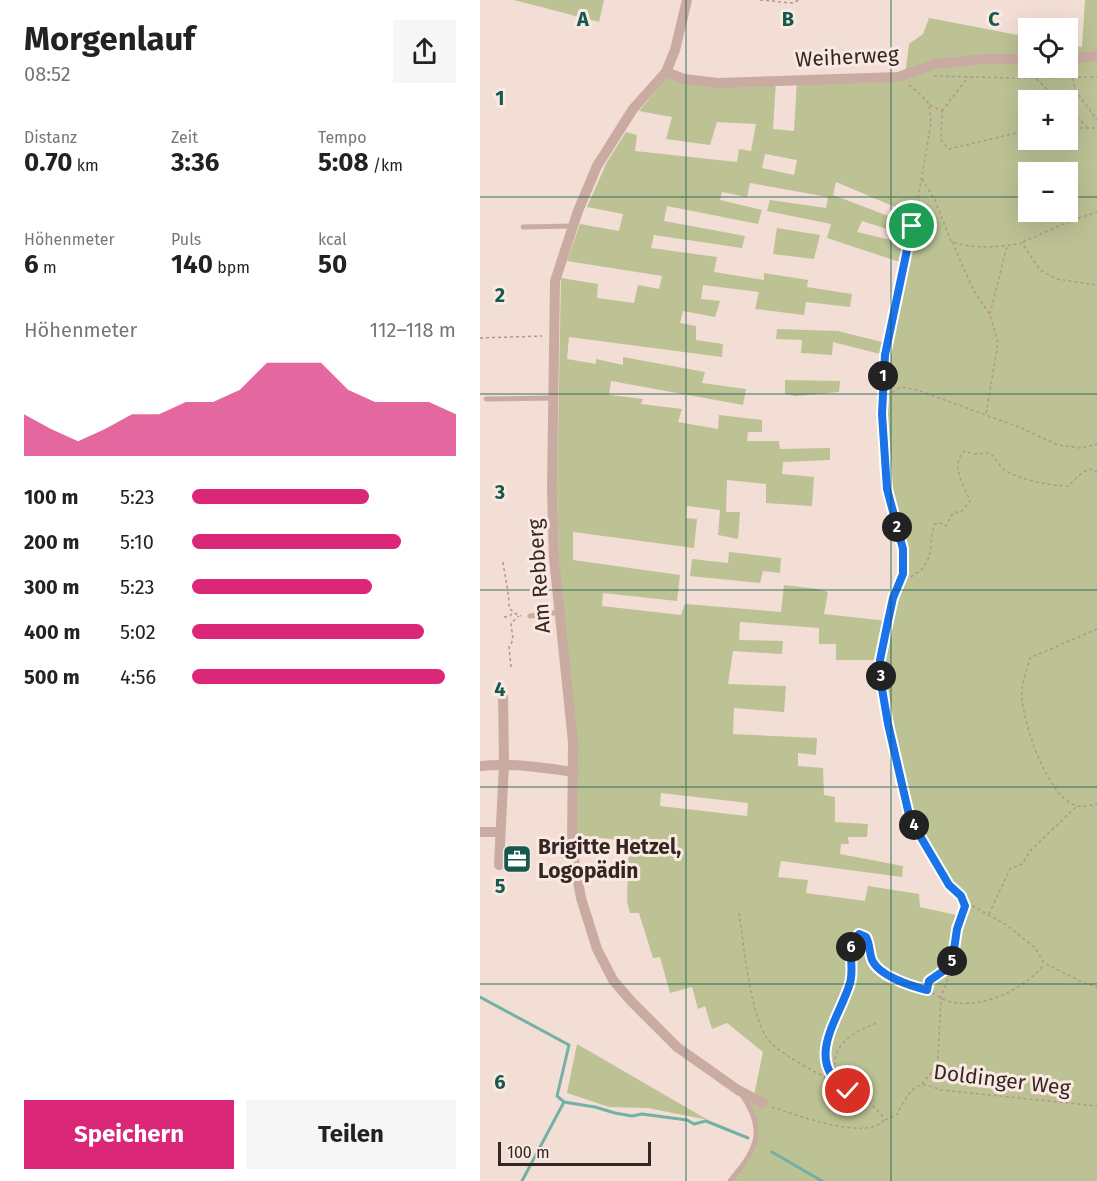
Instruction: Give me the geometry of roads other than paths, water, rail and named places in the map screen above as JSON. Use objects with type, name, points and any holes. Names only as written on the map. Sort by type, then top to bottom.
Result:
[{"type":"street","name":"Am Rebberg","points":[[687,0],[675,50],[666,72],[633,110],[597,165],[555,281],[552,488],[554,558],[573,742],[574,866],[597,950],[613,980],[677,1047],[738,1090],[763,1103]]},
{"type":"street","points":[[1078,58],[1097,56]]},
{"type":"street","name":"Weiherweg","points":[[666,72],[684,79],[718,83],[898,77],[935,64],[984,59],[1018,59]]},
{"type":"street","points":[[499,865],[504,764],[503,690]]},
{"type":"street","points":[[480,766],[531,765],[573,772]]},
{"type":"street","points":[[480,832],[500,832]]},
{"type":"lane","points":[[523,227],[573,226]]},
{"type":"lane","points":[[486,399],[554,398]]},
{"type":"lane","points":[[530,616],[561,612]]},
{"type":"lane","points":[[730,1181],[748,1160],[755,1143],[755,1127],[750,1107],[738,1090]]},
{"type":"waterway","points":[[480,997],[569,1045],[557,1096],[564,1102],[522,1181]]},
{"type":"waterway","points":[[564,1102],[632,1116],[642,1114],[687,1120],[694,1124],[706,1121],[748,1138]]},
{"type":"waterway","points":[[772,1152],[822,1181]]},
{"type":"place","name":"Brigitte Hetzel, Logopädin","points":[[517,859]]}]
